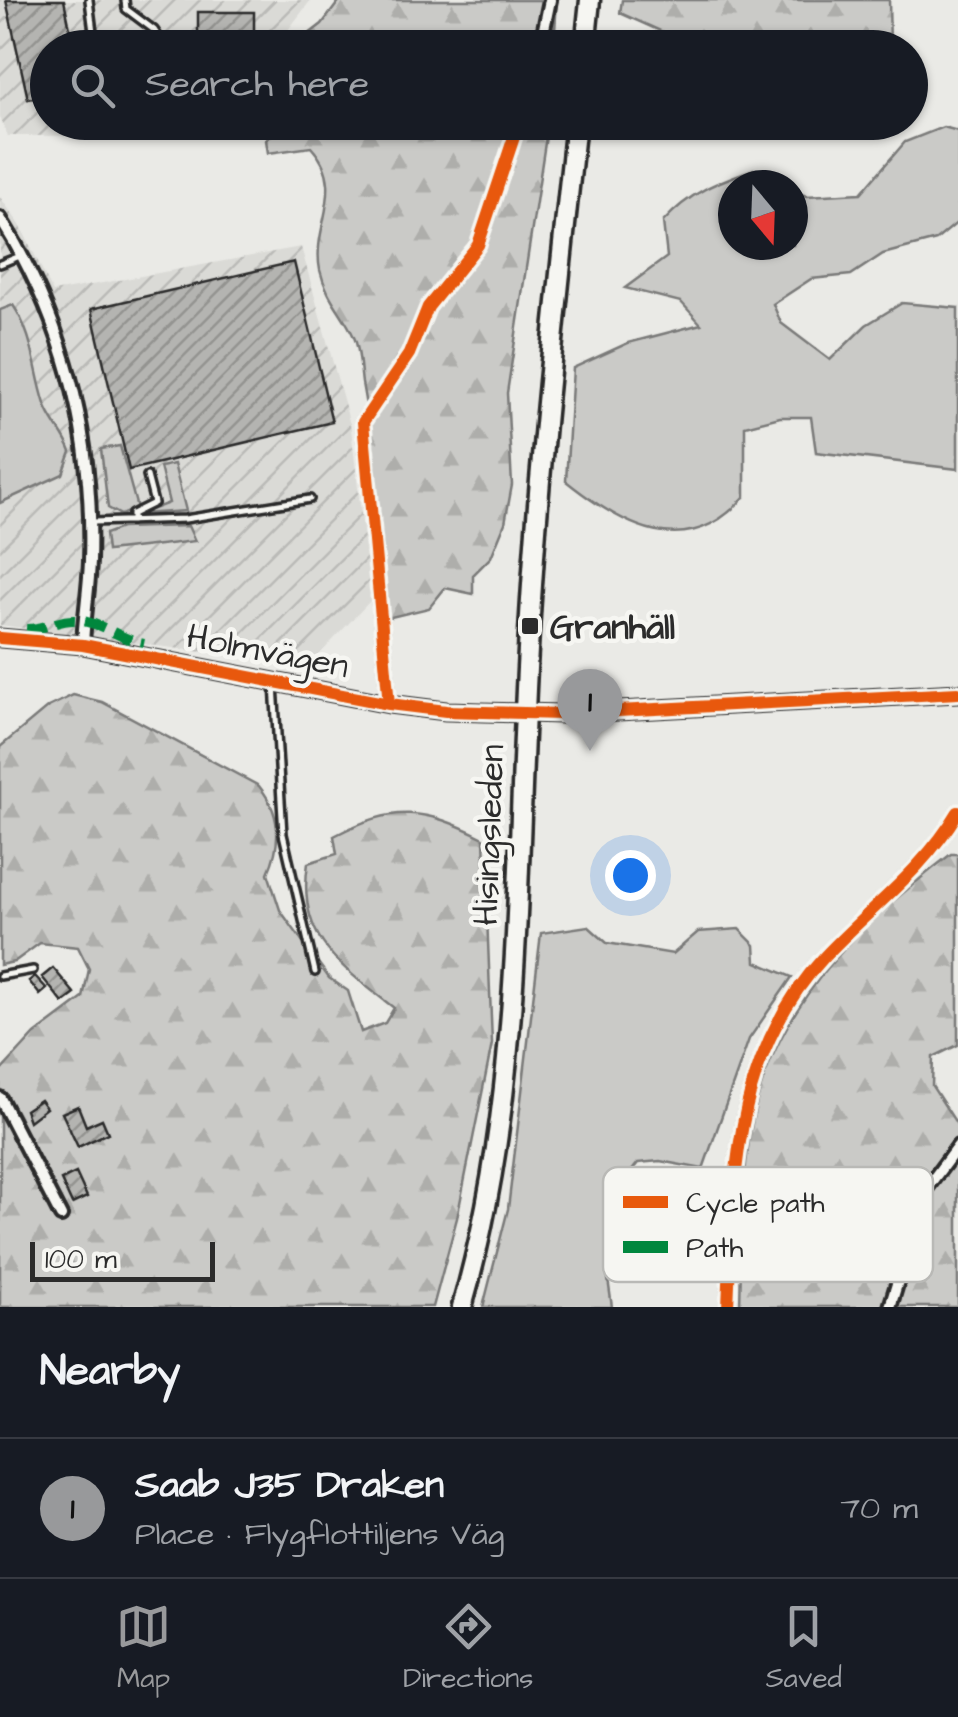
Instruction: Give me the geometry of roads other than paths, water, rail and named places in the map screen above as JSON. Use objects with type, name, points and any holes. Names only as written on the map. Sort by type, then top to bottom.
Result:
[{"type":"highway","points":[[587,30],[590,0]]},
{"type":"highway","name":"Hisingsleden","points":[[462,1307],[493,1176],[512,1038],[524,714],[544,428],[574,140]]},
{"type":"street","points":[[544,30],[550,0]]},
{"type":"street","points":[[389,704],[363,422],[409,354],[428,306],[478,245],[498,174],[512,140]]},
{"type":"street","points":[[0,218],[44,299],[71,376],[84,438],[90,522],[84,646]]},
{"type":"street","name":"Holmvägen","points":[[0,638],[84,646],[389,704],[524,714],[958,692]]},
{"type":"street","points":[[735,1167],[742,1113],[776,1024],[820,961],[912,875],[958,812]]},
{"type":"street","points":[[0,1098],[62,1216]]},
{"type":"street","points":[[933,1180],[958,1146]]},
{"type":"street","points":[[728,1307],[729,1282]]},
{"type":"street","points":[[890,1307],[898,1282]]},
{"type":"lane","points":[[90,0],[92,30]]},
{"type":"lane","points":[[124,0],[126,8],[154,30]]},
{"type":"lane","points":[[0,264],[23,255]]},
{"type":"lane","points":[[132,521],[132,514],[154,504],[147,476]]},
{"type":"lane","points":[[90,522],[185,519],[310,499]]},
{"type":"lane","points":[[274,681],[283,834],[315,972]]},
{"type":"lane","points":[[0,976],[33,970]]},
{"type":"place","name":"Granhäll","points":[[530,626]]},
{"type":"place","name":"Saab J35 Draken","points":[[590,751]]}]
